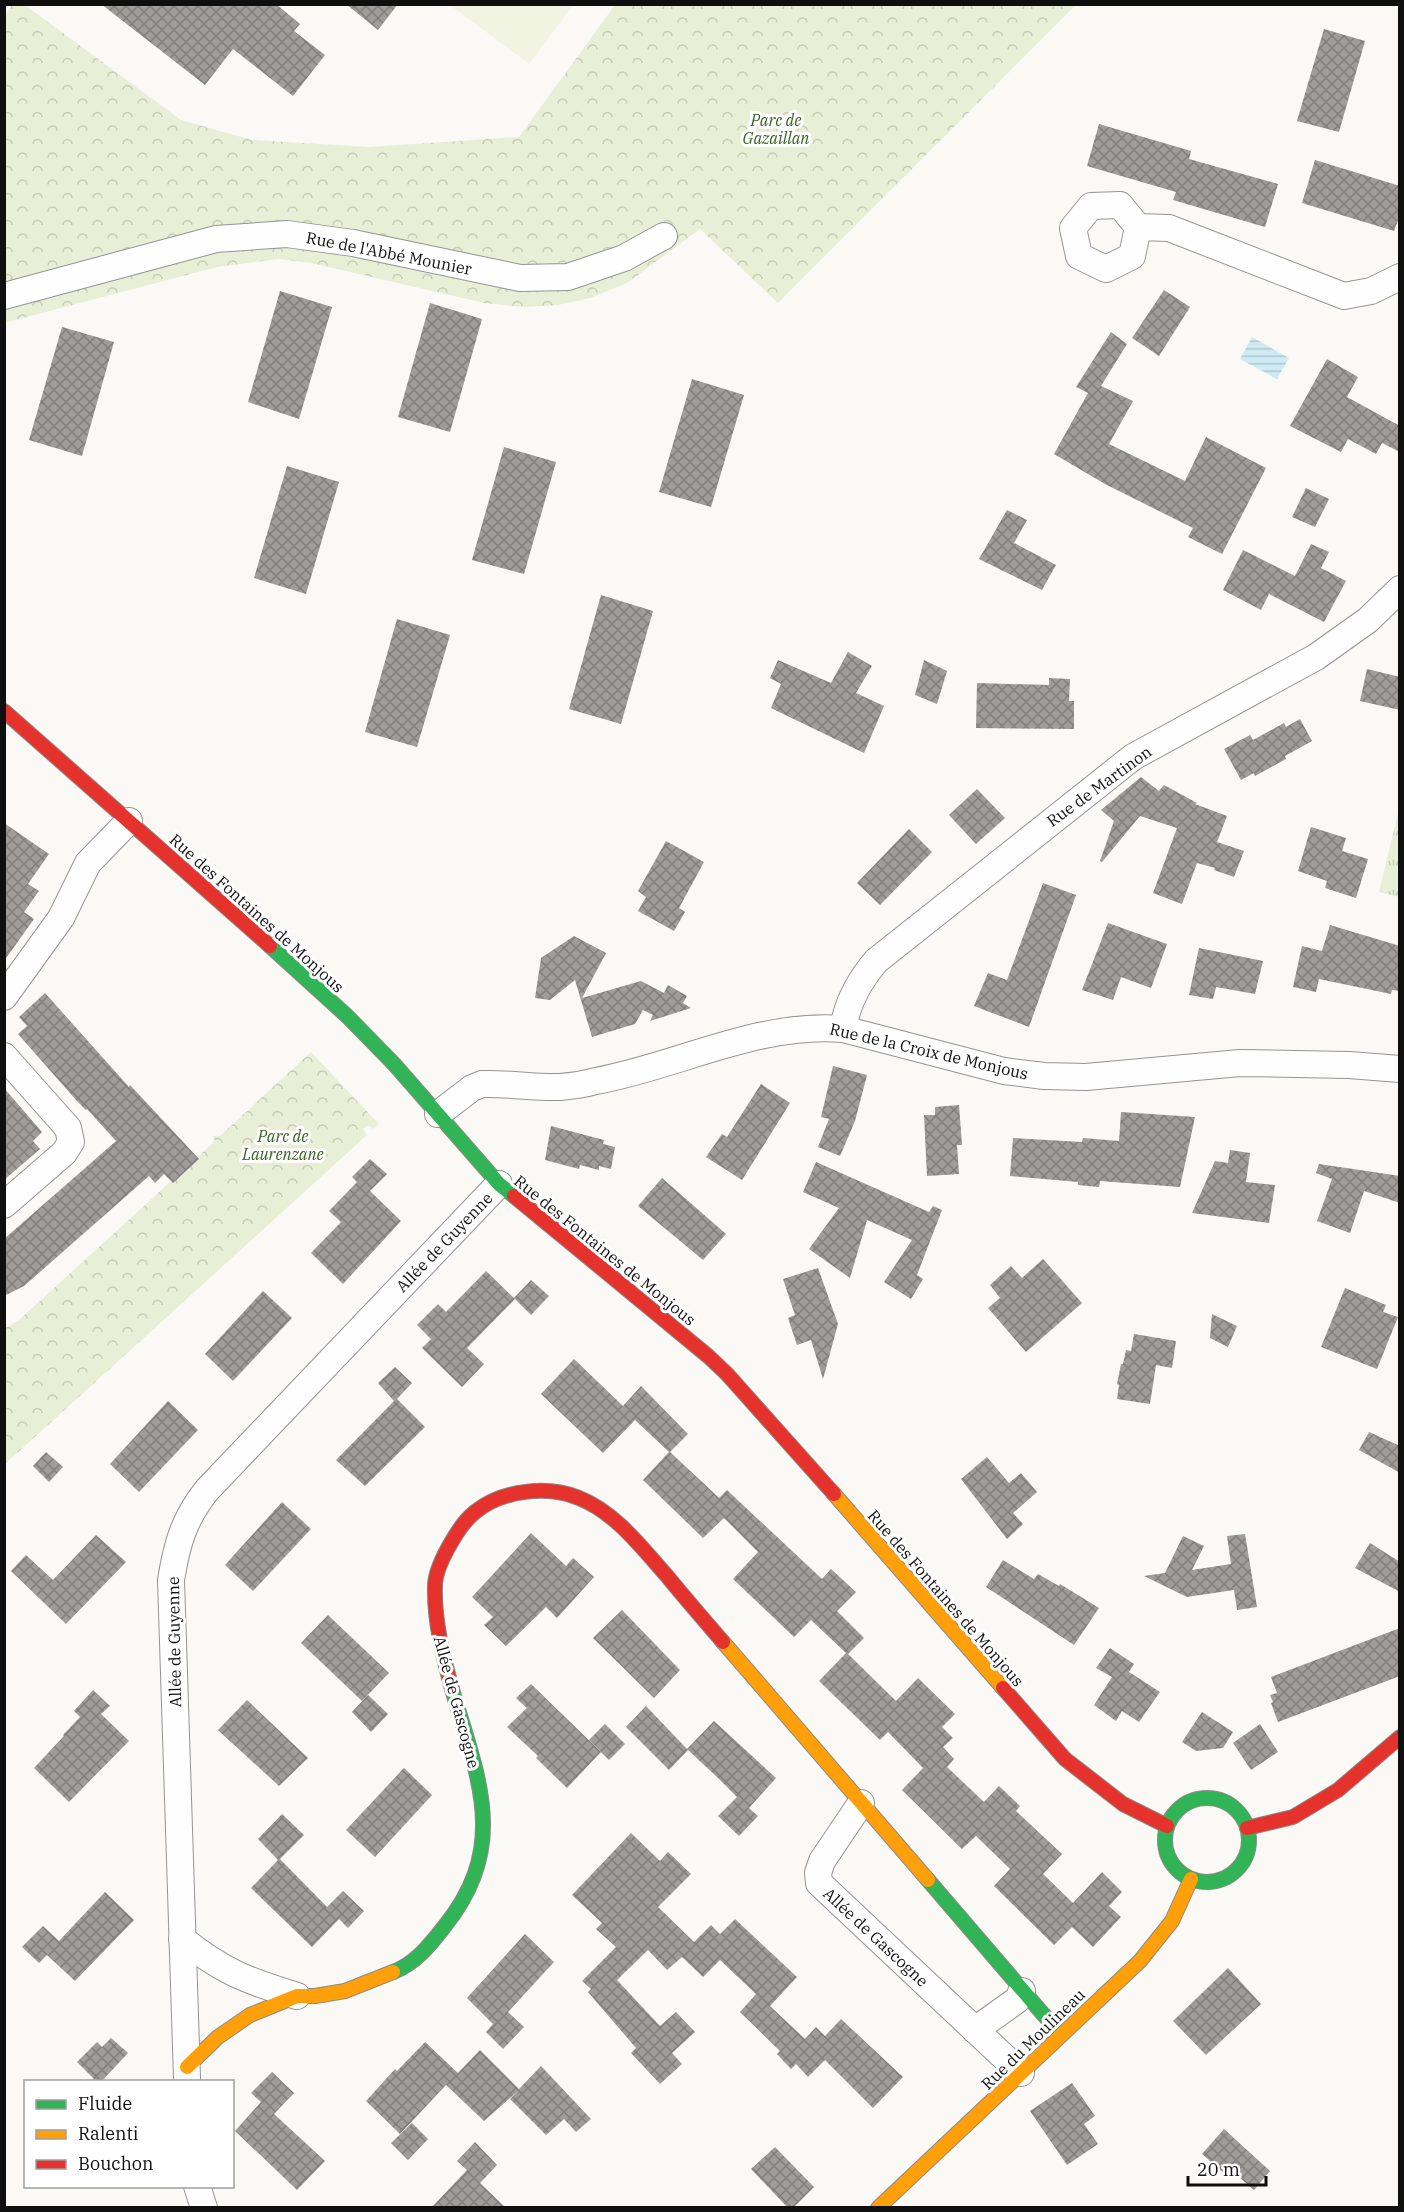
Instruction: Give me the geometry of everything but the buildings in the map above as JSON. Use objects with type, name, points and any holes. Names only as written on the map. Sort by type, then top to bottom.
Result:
[{"type":"street","points":[[1138,227],[1169,228],[1344,297],[1371,291],[1400,277]]},
{"type":"street","name":"Rue de l'Abbé Mounier","points":[[4,296],[216,239],[287,234],[353,243],[520,278],[568,277],[624,258],[664,236]]},
{"type":"street","name":"Rue de Martinon","points":[[843,1029],[850,1002],[863,978],[876,961],[1058,815],[1133,757],[1343,640],[1400,589]]},
{"type":"street","name":"Rue des Fontaines de Monjous","points":[[4,711],[246,923],[347,1016],[499,1184],[699,1348],[727,1374],[906,1575],[1065,1759],[1123,1804],[1167,1826]]},
{"type":"street","points":[[4,997],[61,918],[88,863],[129,821]]},
{"type":"street","name":"Rue de la Croix de Monjous","points":[[438,1114],[472,1088],[482,1084],[560,1087],[598,1081],[787,1030],[816,1027],[843,1029],[1004,1071],[1044,1076],[1086,1077],[1240,1063],[1349,1065],[1400,1069]]},
{"type":"street","points":[[4,1056],[68,1128],[71,1142],[64,1153],[4,1205]]},
{"type":"street","name":"Allée de Guyenne","points":[[187,2074],[171,1580],[176,1550],[185,1523],[207,1490],[499,1184]]},
{"type":"street","name":"Allée de Gascogne","points":[[183,1939],[210,1961],[247,1981],[297,1996],[315,1996],[345,1990],[406,1967],[438,1935],[467,1894],[479,1864],[484,1837],[484,1811],[476,1770],[441,1650],[435,1585],[441,1561],[459,1528],[476,1511],[502,1498],[537,1490],[580,1498],[612,1518],[633,1537],[1061,2035]]},
{"type":"street","points":[[1247,1828],[1285,1821],[1293,1817],[1338,1790],[1400,1737]]},
{"type":"street","points":[[1208,1798],[1232,1807],[1241,1816],[1247,1828],[1249,1841],[1246,1854],[1235,1870],[1217,1880],[1204,1882],[1191,1879],[1180,1872],[1169,1857],[1164,1838],[1173,1815],[1183,1806],[1195,1800],[1208,1798]]},
{"type":"street","name":"Allée de Gascogne","points":[[861,1803],[822,1862],[818,1873],[819,1883],[1021,2073]]},
{"type":"street","name":"Rue du Moulineau","points":[[878,2208],[1140,1961],[1178,1912],[1191,1879]]},
{"type":"street","points":[[975,2030],[1017,2000],[1022,1990]]},
{"type":"street","name":"Allée de Gascogne","points":[[187,2074],[218,2037],[250,2014],[297,1996]]},
{"type":"street","points":[[197,2188],[204,2208]]},
{"type":"green space","name":"Parc de Gazaillan","points":[[12,5],[25,5],[181,120],[252,140],[369,147],[519,137],[615,5],[1076,5],[778,303],[700,229],[627,283],[590,298],[558,305],[524,307],[484,303],[311,263],[278,259],[217,267],[4,323],[4,17]]},
{"type":"green space","points":[[450,5],[573,5],[529,64]]},
{"type":"green space","points":[[1399,809],[1400,897],[1379,892]]},
{"type":"green space","name":"Parc de Laurenzane","points":[[311,1052],[379,1124],[373,1129],[368,1125],[363,1129],[367,1135],[5,1464],[5,1328],[19,1320],[215,1141],[212,1136],[220,1136]]},
{"type":"water","points":[[1252,337],[1289,358],[1277,379],[1240,359]]},
{"type":"traffic: fast","points":[[270,946],[347,1016],[394,1064],[499,1184],[514,1196]]},
{"type":"traffic: fast","points":[[393,1972],[415,1959],[439,1934],[464,1897],[477,1868],[482,1840],[482,1811],[478,1782],[452,1689]]},
{"type":"traffic: fast","points":[[1207,1798],[1230,1805],[1242,1817],[1249,1840],[1242,1863],[1230,1875],[1207,1882],[1184,1875],[1172,1863],[1165,1840],[1172,1817],[1184,1805],[1207,1798]]},
{"type":"traffic: fast","points":[[928,1880],[1061,2035]]},
{"type":"traffic: slow","points":[[834,1494],[1003,1688]]},
{"type":"traffic: slow","points":[[723,1642],[928,1880]]},
{"type":"traffic: slow","points":[[878,2208],[1140,1961],[1172,1921],[1191,1879]]},
{"type":"traffic: slow","points":[[187,2067],[218,2037],[250,2015],[297,1996],[315,1996],[345,1991],[393,1972]]},
{"type":"traffic: jam","points":[[4,711],[270,946]]},
{"type":"traffic: jam","points":[[514,1196],[708,1356],[727,1374],[834,1494]]},
{"type":"traffic: jam","points":[[452,1689],[442,1651],[436,1612],[435,1581],[439,1566],[457,1533],[475,1512],[512,1494],[540,1491],[567,1494],[592,1504],[604,1512],[638,1543],[723,1642]]},
{"type":"traffic: jam","points":[[1003,1688],[1065,1759],[1123,1804],[1167,1826]]},
{"type":"traffic: jam","points":[[1247,1828],[1293,1817],[1338,1790],[1400,1737]]}]
